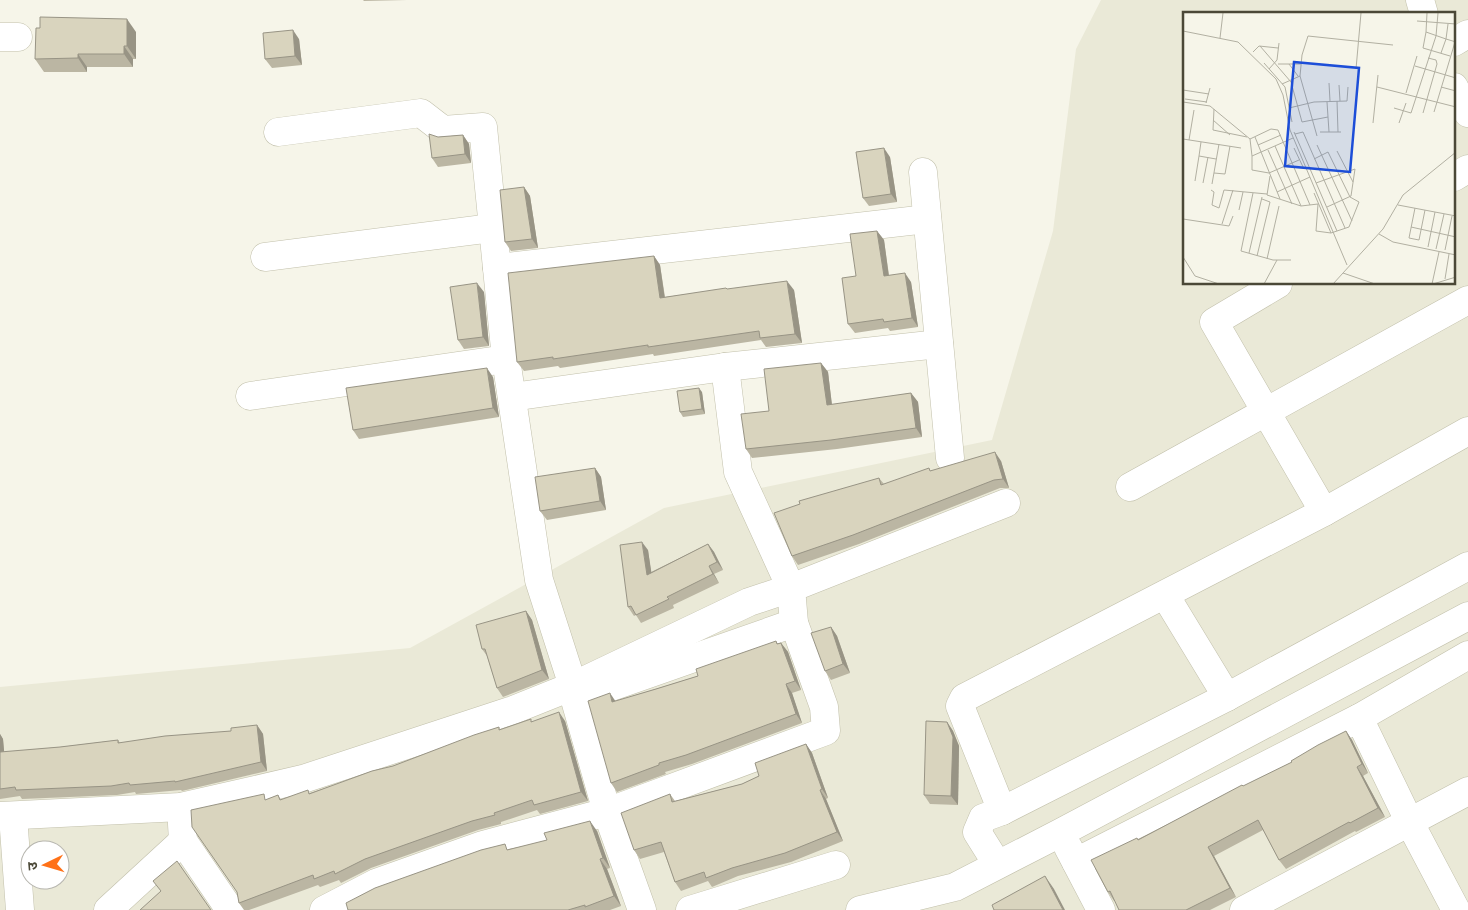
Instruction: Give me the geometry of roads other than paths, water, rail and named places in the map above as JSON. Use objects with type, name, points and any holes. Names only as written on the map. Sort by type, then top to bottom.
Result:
[{"type":"street","points":[[1456,41],[1468,34]]},
{"type":"street","points":[[1456,91],[1468,113]]},
{"type":"street","points":[[278,132],[421,113],[443,130],[483,127],[506,358],[539,580],[574,693],[607,812],[642,910]]},
{"type":"street","points":[[1456,176],[1468,169]]},
{"type":"street","points":[[923,172],[950,458]]},
{"type":"street","points":[[497,268],[927,219]]},
{"type":"street","points":[[265,257],[492,228]]},
{"type":"street","points":[[1276,285],[1214,322],[1324,512]]},
{"type":"street","points":[[1130,487],[1468,300]]},
{"type":"street","points":[[512,397],[725,367],[939,344]]},
{"type":"street","points":[[250,396],[506,358]]},
{"type":"street","points":[[324,910],[376,883],[483,845],[607,812],[826,731],[824,707],[794,624],[791,588],[738,472],[725,367]]},
{"type":"street","points":[[1002,811],[960,706],[964,698],[1324,512],[1468,432]]},
{"type":"street","points":[[574,693],[749,602],[791,588],[1006,503]]},
{"type":"street","points":[[997,864],[976,832],[983,818],[1002,811],[1227,698],[1468,566]]},
{"type":"street","points":[[1165,595],[1227,698]]},
{"type":"street","points":[[860,910],[954,886],[1060,833],[1468,616]]},
{"type":"street","points":[[20,910],[6,816],[181,807],[303,779],[513,710],[574,693],[794,624]]},
{"type":"street","points":[[1076,862],[1360,718],[1468,655]]},
{"type":"street","points":[[1360,718],[1410,823],[1456,910]]},
{"type":"street","points":[[1244,910],[1468,791]]},
{"type":"street","points":[[181,807],[183,841],[230,910]]},
{"type":"street","points":[[1060,833],[1101,910]]},
{"type":"street","points":[[108,910],[183,841]]},
{"type":"street","points":[[690,910],[836,865]]}]
